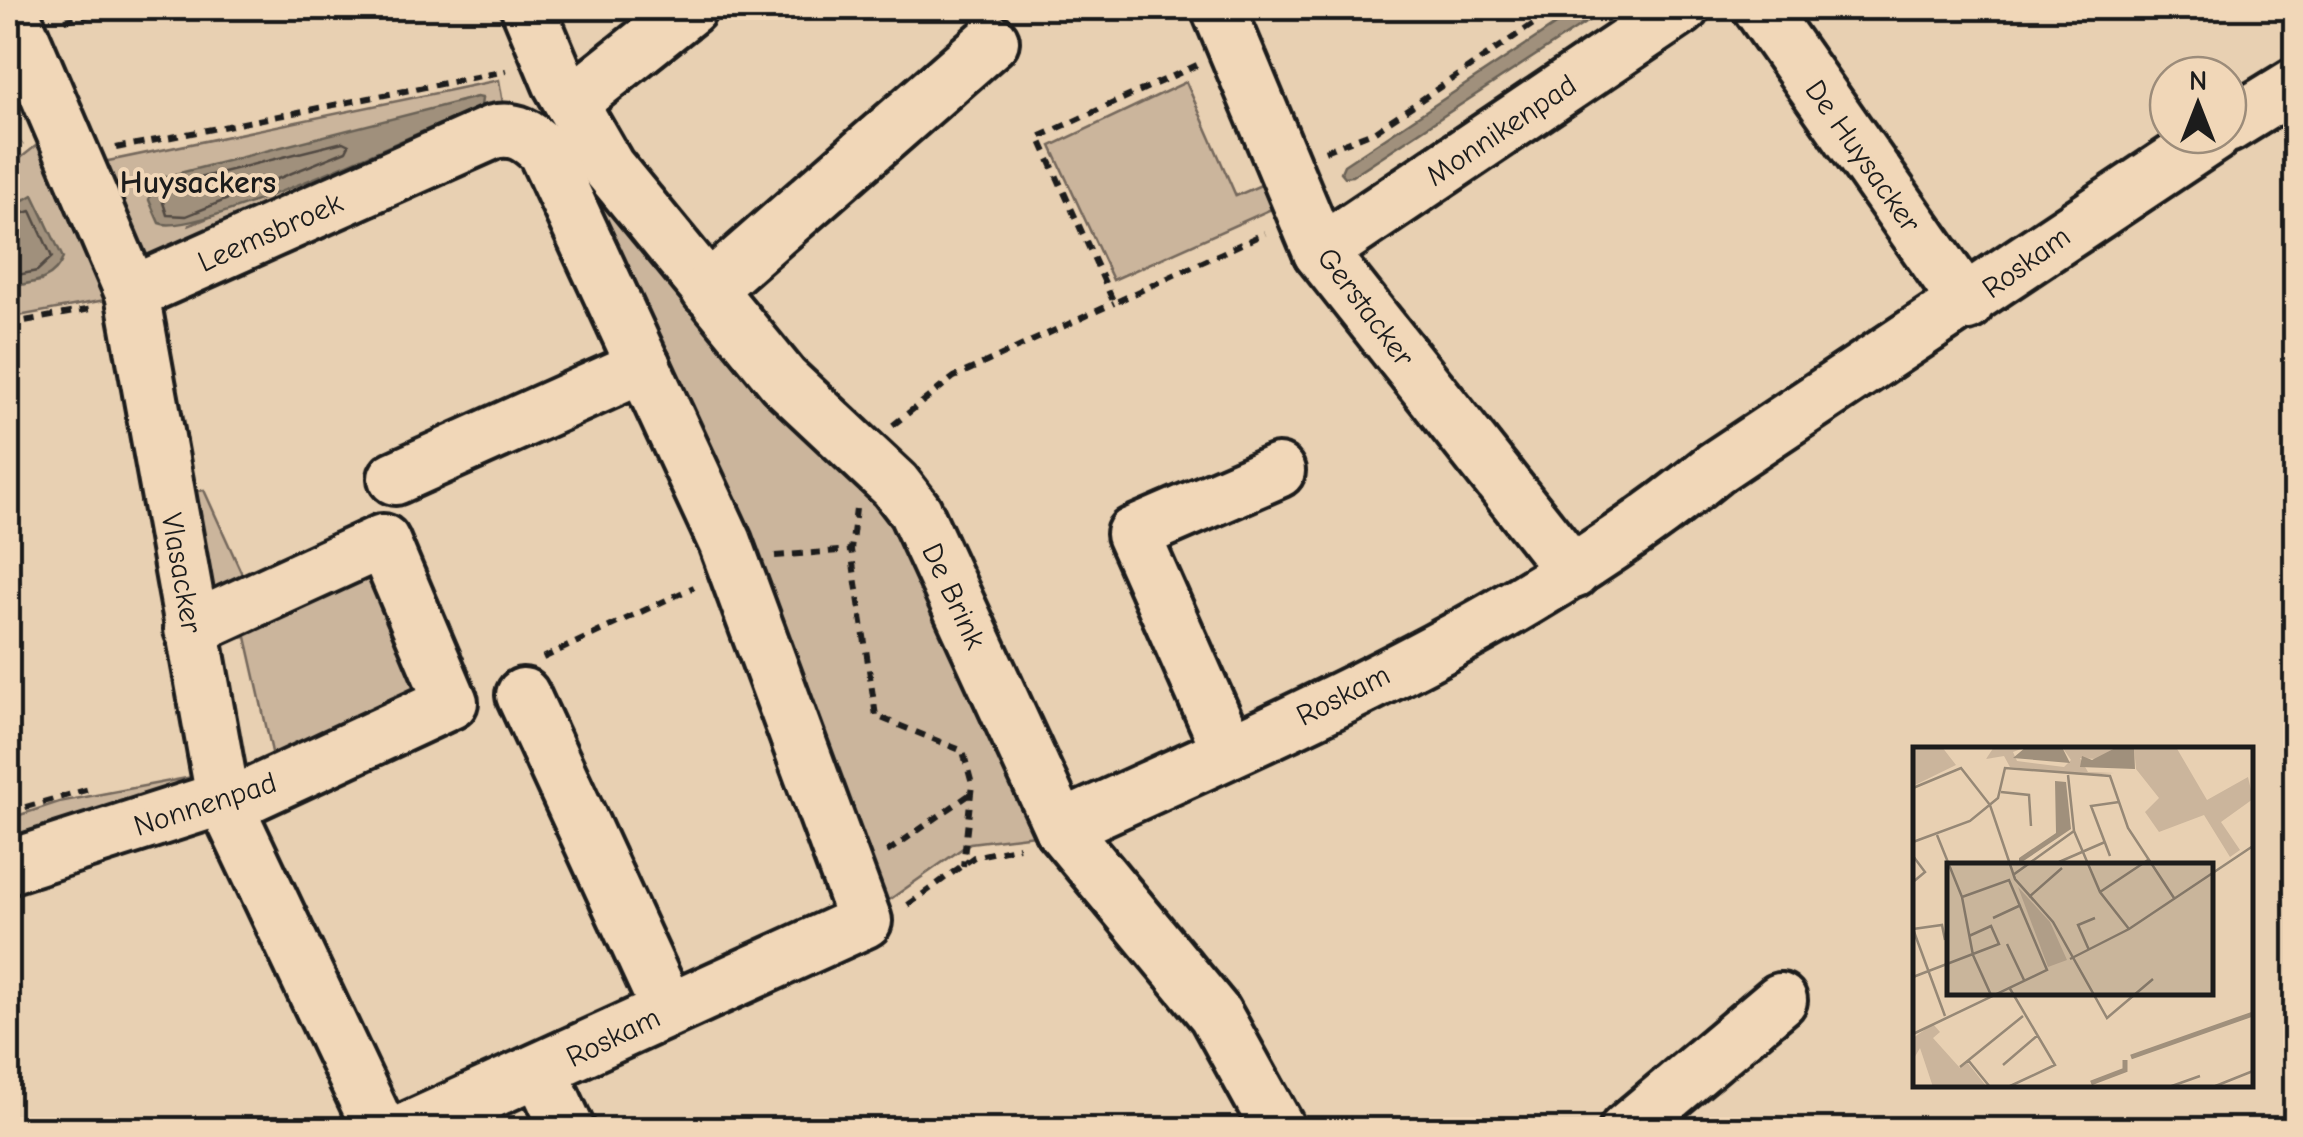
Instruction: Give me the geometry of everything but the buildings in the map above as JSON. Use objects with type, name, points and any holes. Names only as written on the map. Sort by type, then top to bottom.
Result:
[{"type":"street","name":"De Brink","points":[[528,8],[560,83],[608,167],[783,380],[862,454],[915,511],[1061,828],[1215,1014],[1279,1130]]},
{"type":"street","points":[[560,83],[690,8]]},
{"type":"street","name":"Monnikenpad","points":[[1303,212],[1682,8]]},
{"type":"street","name":"De Huysacker","points":[[1760,8],[1967,304]]},
{"type":"street","name":"Vlasacker","points":[[15,18],[132,293],[223,798],[380,1130]]},
{"type":"street","name":"Gerstacker","points":[[1226,28],[1303,212],[1573,572]]},
{"type":"street","points":[[708,290],[992,41]]},
{"type":"street","points":[[2248,114],[2296,84]]},
{"type":"street","name":"Leemsbroek","points":[[132,293],[493,132],[510,130],[529,137],[544,151],[644,366]]},
{"type":"street","name":"Roskam","points":[[1061,828],[1229,751],[1463,634],[1573,572],[1661,513],[1715,468],[1967,304],[2182,155]]},
{"type":"street","points":[[395,478],[644,366],[733,568],[857,900]]},
{"type":"street","points":[[1229,751],[1133,534],[1278,471]]},
{"type":"street","name":"Nonnenpad","points":[[8,867],[223,798],[248,796],[451,702],[383,541],[191,629]]},
{"type":"street","points":[[527,680],[668,1010]]},
{"type":"street","name":"Roskam","points":[[406,1130],[540,1072],[668,1010],[857,900]]},
{"type":"street","points":[[1626,1130],[1780,1000]]},
{"type":"street","points":[[540,1072],[568,1130]]},
{"type":"path","points":[[15,18],[126,8]]},
{"type":"path","points":[[962,866],[972,784],[963,751],[876,716],[851,550],[862,454],[954,376],[1303,212],[1375,132],[1557,8]]},
{"type":"path","points":[[1114,304],[1039,137],[1226,28]]},
{"type":"path","points":[[76,156],[560,83]]},
{"type":"path","points":[[8,324],[124,303],[132,293]]},
{"type":"path","points":[[527,680],[748,558],[851,550]]},
{"type":"path","points":[[857,900],[969,795]]},
{"type":"path","points":[[857,900],[900,910],[974,857],[1036,843],[1061,828]]},
{"type":"shaded area","points":[[499,80],[505,115],[142,262],[94,164]],"holes":[[[477,97],[481,107],[188,226],[450,105]]]},
{"type":"shaded area","points":[[1186,82],[1236,196],[1270,181],[1278,206],[1113,280],[1051,146]]},
{"type":"shaded area","points":[[52,133],[121,297],[8,318],[8,287],[41,281],[48,234],[42,214],[24,199],[8,210],[8,168]]},
{"type":"shaded area","points":[[606,200],[888,502],[1037,832],[1035,835],[970,843],[882,905],[594,210]]},
{"type":"shaded area","points":[[204,490],[251,594],[213,608],[191,492]]},
{"type":"shaded area","points":[[375,553],[439,697],[252,785],[238,767],[274,761],[246,637],[207,643]]},
{"type":"shaded area","points":[[197,776],[185,794],[8,848],[8,819],[59,802]]},
{"type":"water","points":[[1581,8],[1608,8],[1352,176],[1345,177],[1341,172],[1344,165]]},
{"type":"water","points":[[482,98],[481,107],[218,214],[182,223],[159,223],[149,200],[151,184],[164,177]]},
{"type":"water","points":[[33,195],[63,258],[48,277],[8,287],[8,210]]},
{"type":"district","name":"Huysackers","points":[[198,182]]}]
